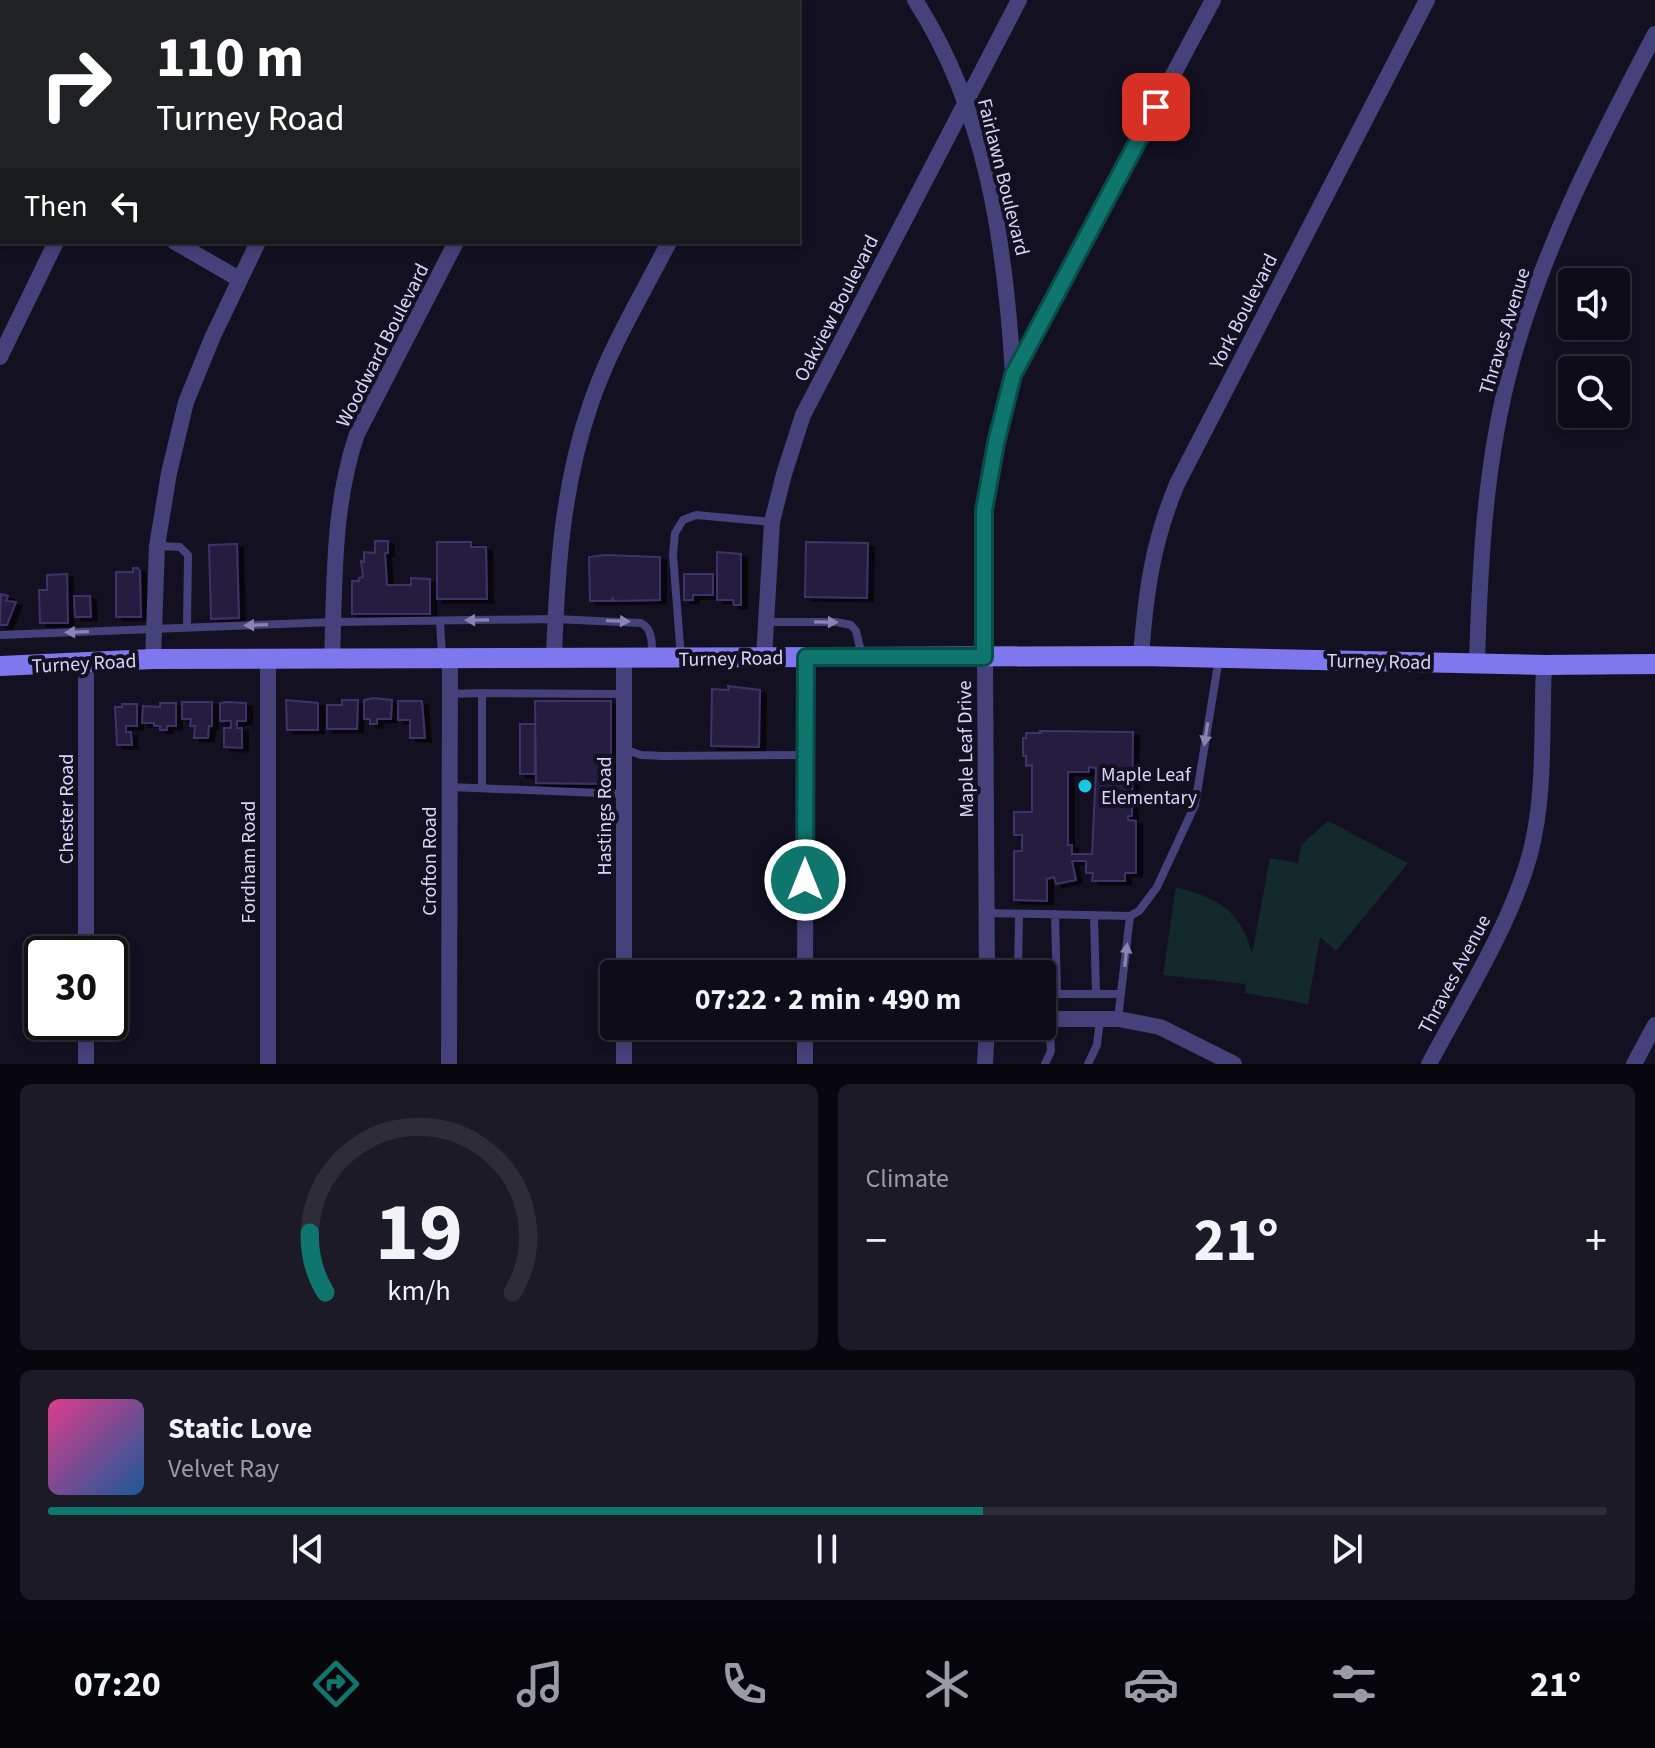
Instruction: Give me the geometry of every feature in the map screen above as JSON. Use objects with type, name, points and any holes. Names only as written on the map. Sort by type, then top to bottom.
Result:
[{"type":"main road","name":"Turney Road","points":[[0,666],[153,659],[1141,656],[1544,665],[1655,664]]},
{"type":"street","name":"Fairlawn Boulevard","points":[[915,0],[966,100],[1002,245],[1008,286],[1013,375]]},
{"type":"street","name":"Oakview Boulevard","points":[[764,657],[772,522],[803,415],[1019,0]]},
{"type":"street","name":"Maple Leaf Drive","points":[[987,960],[984,510],[999,430],[1013,375],[1213,0]]},
{"type":"street","name":"York Boulevard","points":[[1141,656],[1145,593],[1151,562],[1177,484],[1427,0]]},
{"type":"street","name":"Thraves Avenue","points":[[1477,662],[1479,583],[1488,481],[1511,363],[1569,203],[1655,34]]},
{"type":"street","points":[[0,357],[55,244]]},
{"type":"street","points":[[178,244],[239,279]]},
{"type":"street","points":[[153,659],[157,546],[169,473],[186,402],[257,244]]},
{"type":"street","name":"Woodward Boulevard","points":[[332,659],[334,568],[348,461],[357,434],[455,244]]},
{"type":"street","points":[[554,657],[562,521],[582,429],[611,354],[668,244]]},
{"type":"street","points":[[805,960],[806,657]]},
{"type":"street","name":"Crofton Road","points":[[446,658],[450,694],[449,1064]]},
{"type":"street","name":"Hastings Road","points":[[624,659],[624,960]]},
{"type":"street","name":"Fordham Road","points":[[268,660],[268,1064]]},
{"type":"street","name":"Chester Road","points":[[86,663],[86,936]]},
{"type":"street","name":"Thraves Avenue","points":[[1429,1064],[1516,898],[1530,853],[1539,803],[1544,665]]},
{"type":"street","points":[[1056,1019],[1118,1019],[1160,1027],[1234,1064]]},
{"type":"street","points":[[1634,1064],[1655,1025]]},
{"type":"street","points":[[86,1040],[86,1064]]},
{"type":"street","points":[[624,1040],[624,1064]]},
{"type":"street","points":[[805,1040],[805,1064]]},
{"type":"street","points":[[985,1064],[986,1040]]},
{"type":"lane","points":[[681,658],[673,555],[675,533],[683,520],[696,515],[772,522]]},
{"type":"lane","points":[[157,546],[180,547],[188,555],[187,627]]},
{"type":"lane","points":[[0,635],[334,622],[555,619],[641,623],[649,631],[652,659]]},
{"type":"lane","points":[[440,621],[446,658]]},
{"type":"lane","points":[[766,622],[836,622],[851,625],[860,638],[862,657]]},
{"type":"lane","points":[[987,913],[1130,916],[1139,911],[1157,887],[1195,805],[1219,657]]},
{"type":"lane","points":[[482,693],[482,788]]},
{"type":"lane","points":[[450,694],[623,694]]},
{"type":"lane","points":[[624,749],[634,754],[663,756],[806,755]]},
{"type":"lane","points":[[449,787],[624,794]]},
{"type":"lane","points":[[1018,960],[1019,914]]},
{"type":"lane","points":[[1055,914],[1057,994],[1121,994]]},
{"type":"lane","points":[[1094,915],[1096,994]]},
{"type":"lane","points":[[1118,1019],[1130,916]]},
{"type":"lane","points":[[1088,1064],[1097,1045],[1100,1019]]},
{"type":"lane","points":[[1045,1064],[1051,1051],[1049,1040]]},
{"type":"green space","points":[[1328,821],[1408,863],[1336,951],[1320,937],[1308,1004],[1245,993],[1246,984],[1163,975],[1176,887],[1204,896],[1226,908],[1242,927],[1252,954],[1270,858],[1298,863],[1301,845]]},
{"type":"building","points":[[375,541],[388,541],[388,553],[385,553],[387,585],[411,585],[411,578],[430,579],[430,614],[352,614],[352,581],[363,577],[361,561],[364,562],[364,552],[375,553]]},
{"type":"building","points":[[437,542],[471,542],[471,547],[486,547],[487,599],[437,599]]},
{"type":"building","points":[[806,542],[868,543],[867,598],[805,597]]},
{"type":"building","points":[[237,544],[239,618],[211,619],[209,545]]},
{"type":"building","points":[[717,552],[741,554],[741,605],[734,605],[733,600],[717,600]]},
{"type":"building","points":[[589,557],[660,557],[660,600],[613,601],[613,597],[612,601],[590,601]]},
{"type":"building","points":[[133,568],[140,571],[141,617],[116,617],[116,572],[133,572]]},
{"type":"building","points":[[67,574],[68,623],[40,623],[39,590],[47,590],[47,575]]},
{"type":"building","points":[[684,574],[713,574],[713,595],[693,595],[693,600],[684,600]]},
{"type":"building","points":[[1,594],[8,596],[6,601],[16,602],[7,625],[0,625]]},
{"type":"building","points":[[74,596],[90,596],[91,617],[75,617]]},
{"type":"building","points":[[728,686],[760,690],[759,747],[711,746],[712,689],[729,690]]},
{"type":"building","points":[[286,700],[318,703],[318,730],[287,730]]},
{"type":"building","points":[[342,700],[358,700],[357,729],[327,729],[327,705],[342,705]]},
{"type":"building","points":[[364,700],[392,700],[391,719],[377,719],[377,724],[370,724],[370,719],[364,719]]},
{"type":"building","points":[[398,701],[422,701],[425,738],[410,738],[410,720],[398,720]]},
{"type":"building","points":[[535,701],[611,701],[611,784],[536,783]]},
{"type":"building","points":[[182,702],[212,702],[212,726],[209,726],[208,738],[194,738],[195,726],[190,726],[191,719],[182,719]]},
{"type":"building","points":[[160,703],[176,703],[176,726],[160,730],[160,726],[154,726],[154,723],[142,723],[143,706],[160,707]]},
{"type":"building","points":[[220,703],[246,703],[246,721],[237,721],[237,728],[242,728],[242,748],[224,747],[224,728],[231,728],[231,721],[220,721]]},
{"type":"building","points":[[122,704],[137,704],[137,726],[126,726],[126,732],[131,732],[132,745],[117,745],[115,707],[122,707]]},
{"type":"building","points":[[520,724],[535,724],[535,774],[520,774]]},
{"type":"building","points":[[1133,732],[1132,816],[1128,816],[1128,820],[1136,821],[1136,873],[1125,873],[1125,881],[1092,881],[1093,873],[1086,873],[1086,861],[1072,861],[1076,880],[1056,884],[1054,877],[1047,879],[1047,901],[1014,900],[1014,851],[1022,851],[1022,835],[1014,835],[1014,812],[1032,812],[1032,765],[1026,766],[1023,738],[1026,738],[1026,733]],"holes":[[[1089,767],[1096,768],[1092,854],[1072,854],[1072,845],[1068,845],[1068,772],[1089,772]]]},
{"type":"place","name":"Maple Leaf Elementary","points":[[1085,786]]},
{"type":"route","points":[[805,880],[806,657],[984,657],[984,510],[1013,375],[1156,107]]}]
